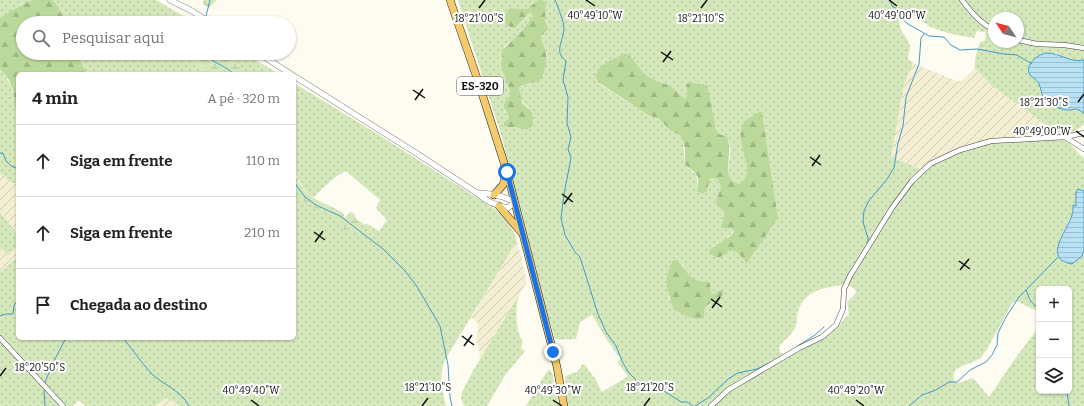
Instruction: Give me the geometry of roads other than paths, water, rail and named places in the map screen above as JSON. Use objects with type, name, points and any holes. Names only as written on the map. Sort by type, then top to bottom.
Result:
[{"type":"main road","name":"ES-320","points":[[450,0],[507,172],[557,367],[564,406]]},
{"type":"main road","points":[[494,195],[504,185],[507,172]]},
{"type":"main road","points":[[499,206],[523,233]]},
{"type":"street","points":[[170,0],[200,16]]},
{"type":"street","points":[[962,0],[970,11],[988,27]]},
{"type":"street","points":[[1024,41],[1037,44],[1082,46],[1084,48]]},
{"type":"street","points":[[269,60],[288,72]]},
{"type":"street","points":[[296,77],[416,152],[477,193],[483,199],[508,208],[515,202],[506,197],[477,193]]},
{"type":"street","points":[[712,406],[728,390],[799,348],[822,337],[836,325],[843,309],[844,289],[850,276],[896,203],[912,181],[930,164],[960,150],[991,141],[1065,137],[1084,132]]},
{"type":"street","points":[[1065,137],[1084,149]]},
{"type":"street","points":[[0,338],[63,406]]},
{"type":"water","points":[[1052,53],[1078,61],[1084,60],[1084,113],[1077,109],[1067,110],[1059,108],[1044,99],[1039,84],[1030,75],[1029,67],[1039,55]]},
{"type":"water","points":[[1078,189],[1084,191],[1084,250],[1082,256],[1072,264],[1063,261],[1057,251],[1072,215],[1073,205],[1076,206],[1076,192]]},
{"type":"waterway","points":[[206,16],[210,0]]},
{"type":"waterway","points":[[555,0],[564,26],[560,53],[566,61],[563,80],[568,97],[567,123],[571,137],[568,149],[571,158],[561,218],[565,235],[575,252],[580,257],[598,314],[606,332],[616,346],[629,373],[637,381],[642,383],[651,383],[681,402],[687,402],[693,406]]},
{"type":"waterway","points":[[890,0],[892,6],[897,9],[902,19],[908,24],[929,36],[944,37],[951,45],[960,50],[977,49],[1017,55],[1032,64]]},
{"type":"waterway","points":[[868,242],[863,222],[864,211],[868,202],[894,168],[898,143],[903,126],[906,97],[919,64],[921,38],[924,34]]},
{"type":"waterway","points":[[211,60],[231,72]]},
{"type":"waterway","points":[[0,153],[3,153],[6,161],[16,168]]},
{"type":"waterway","points":[[296,185],[305,197],[316,205],[340,216],[383,249],[405,271],[416,285],[440,326],[448,365],[452,406]]},
{"type":"waterway","points":[[909,406],[922,395],[936,390],[949,382],[957,382],[970,370],[986,362],[992,355],[997,345],[998,333],[1006,317],[1019,297],[1058,257]]},
{"type":"waterway","points":[[1026,290],[1030,300],[1036,307]]},
{"type":"waterway","points":[[0,316],[13,314],[14,305],[16,303]]},
{"type":"waterway","points":[[782,356],[815,335],[824,327]]},
{"type":"waterway","points":[[45,382],[65,340]]},
{"type":"waterway","points":[[125,340],[151,373],[177,392],[186,400],[189,406]]},
{"type":"waterway","points":[[695,406],[708,398],[728,379],[738,373],[757,369],[769,363]]},
{"type":"waterway","points":[[44,390],[45,406]]},
{"type":"waterway","points":[[1067,394],[1069,406]]}]
